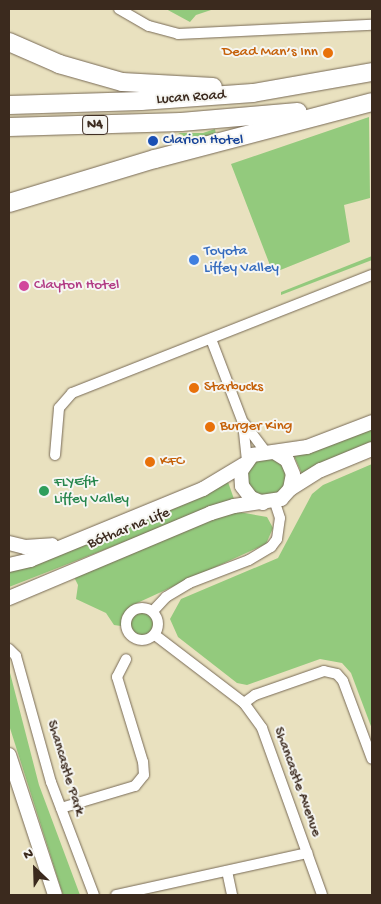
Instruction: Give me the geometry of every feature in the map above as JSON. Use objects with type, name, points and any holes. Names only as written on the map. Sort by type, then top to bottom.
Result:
[{"type":"highway","points":[[9,42],[59,64],[122,82],[203,86],[253,93]]},
{"type":"highway","name":"Lucan Road","points":[[9,105],[142,101],[253,93],[372,72]]},
{"type":"highway","points":[[13,203],[155,158],[372,100]]},
{"type":"highway","name":"Lucan Road","points":[[9,127],[222,120],[305,111],[372,100]]},
{"type":"street","points":[[119,9],[149,26],[178,34],[372,25]]},
{"type":"street","points":[[55,455],[59,408],[65,397],[372,274]]},
{"type":"street","points":[[211,339],[243,423],[245,462],[240,479],[245,493],[257,502],[270,503],[321,470],[372,449]]},
{"type":"street","name":"Bóthar na Life","points":[[9,566],[203,489],[245,462],[270,452],[307,447],[372,422]]},
{"type":"street","points":[[243,423],[270,452],[291,467],[290,489]]},
{"type":"street","points":[[153,612],[166,597],[189,583],[249,560],[271,548],[277,538],[280,518],[270,503]]},
{"type":"street","name":"Bóthar na Life","points":[[9,598],[212,513],[234,506],[270,503]]},
{"type":"street","points":[[9,543],[43,548],[91,534]]},
{"type":"street","points":[[138,608],[153,612],[158,620],[155,635],[147,640],[137,640],[129,634],[126,624],[129,614],[138,608]]},
{"type":"street","name":"Shancastle Avenue","points":[[155,635],[244,703],[262,728],[276,760],[322,895]]},
{"type":"street","name":"Shancastle Park","points":[[9,650],[16,656],[60,808],[94,895]]},
{"type":"street","points":[[60,808],[135,786],[144,775],[143,762],[117,676],[126,659]]},
{"type":"street","points":[[244,703],[255,695],[324,670],[337,674],[343,681],[372,759]]},
{"type":"street","points":[[9,755],[55,895]]},
{"type":"street","points":[[116,895],[307,853]]},
{"type":"street","points":[[227,871],[232,895]]},
{"type":"green space","points":[[166,9],[214,9],[196,15],[190,22]]},
{"type":"green space","points":[[369,117],[370,198],[344,205],[350,242],[273,273],[231,164]]},
{"type":"green space","points":[[215,129],[216,135],[184,143],[183,135],[178,133],[203,133]]},
{"type":"green space","points":[[372,256],[372,260],[281,295],[281,292]]},
{"type":"green space","points":[[372,427],[372,443],[302,474],[294,456]]},
{"type":"green space","points":[[266,458],[280,464],[286,478],[280,492],[266,498],[252,492],[246,478],[252,464]]},
{"type":"green space","points":[[372,464],[372,729],[351,673],[342,663],[320,659],[247,685],[237,683],[178,637],[170,619],[181,599],[278,558],[312,494],[323,485]]},
{"type":"green space","points":[[228,482],[234,499],[9,587],[9,571]]},
{"type":"green space","points":[[239,512],[267,517],[273,528],[266,544],[135,604],[122,616],[121,626],[114,625],[106,613],[76,599],[78,585],[74,577],[219,516]]},
{"type":"green space","points":[[142,613],[152,620],[153,624],[146,634],[142,635],[132,628],[131,624],[138,614]]},
{"type":"green space","points":[[9,669],[39,785],[80,895],[63,895],[9,725]]},
{"type":"place","name":"Dead Man’s Inn","points":[[328,53]]},
{"type":"place","name":"Clarion Hotel","points":[[153,141]]},
{"type":"place","name":"Toyota Liffey Valley","points":[[194,260]]},
{"type":"place","name":"Clayton Hotel","points":[[24,286]]},
{"type":"place","name":"Starbucks","points":[[194,388]]},
{"type":"place","name":"Burger King","points":[[210,427]]},
{"type":"place","name":"KFC","points":[[150,462]]},
{"type":"place","name":"FLYEfit Liffey Valley","points":[[44,491]]}]
